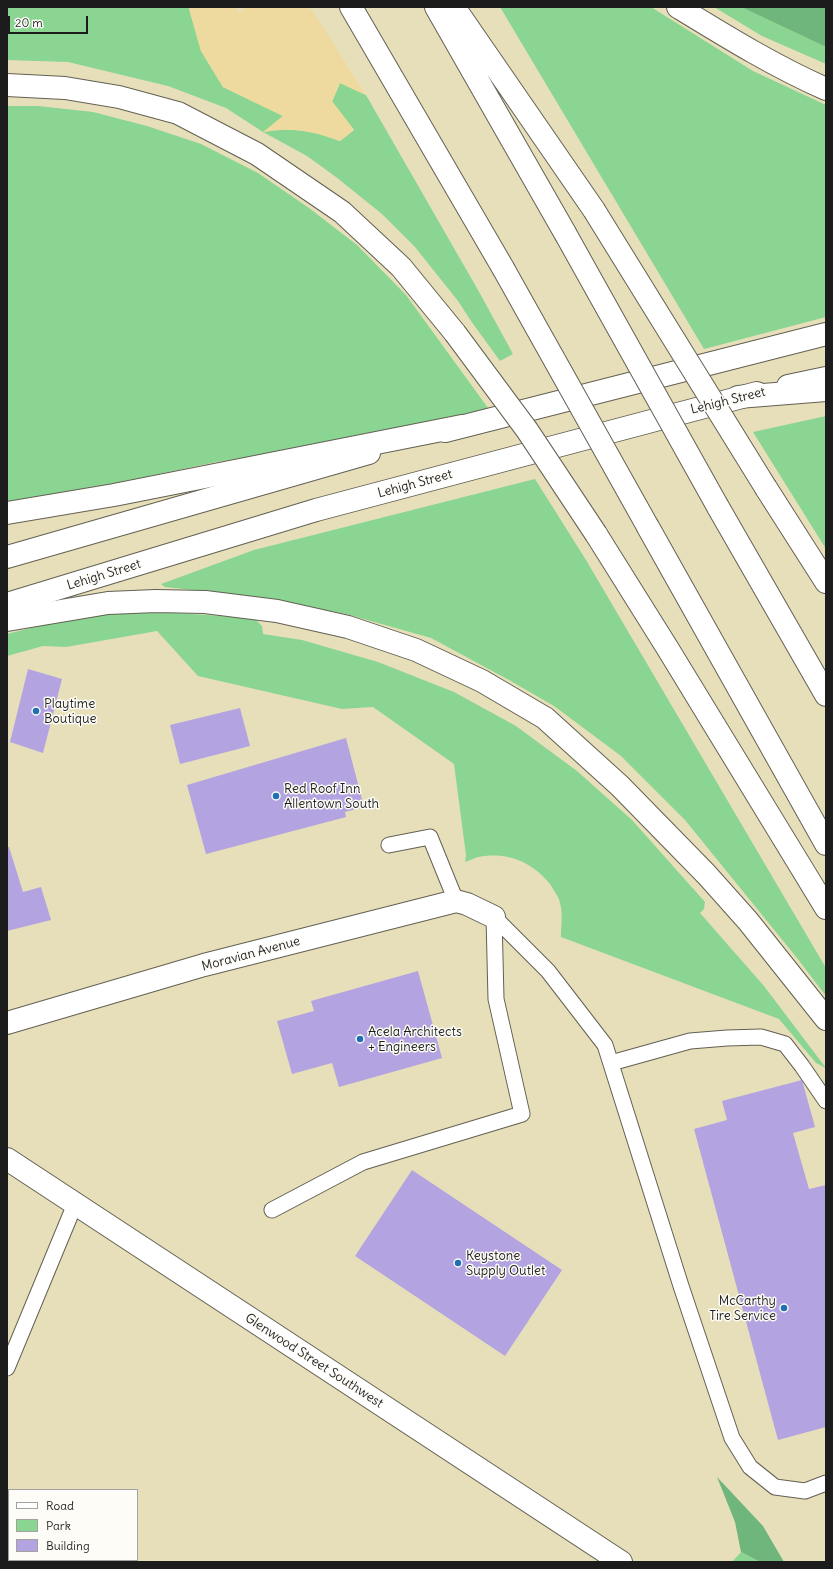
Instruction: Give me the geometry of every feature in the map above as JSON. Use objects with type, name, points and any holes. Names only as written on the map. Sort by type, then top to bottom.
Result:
[{"type":"main road","points":[[351,7],[503,268],[826,844]]},
{"type":"main road","points":[[436,7],[565,233],[718,507],[826,695]]},
{"type":"main road","points":[[454,7],[594,210],[826,582]]},
{"type":"main road","points":[[678,7],[741,46],[796,76],[826,89]]},
{"type":"main road","points":[[7,86],[65,88],[126,99],[178,113],[257,154],[342,212],[401,267],[455,333],[527,430],[596,534],[672,655],[826,908]]},
{"type":"main road","points":[[7,557],[462,426],[826,334]]},
{"type":"main road","name":"Lehigh Street","points":[[7,604],[316,510],[738,397],[826,378]]},
{"type":"main road","points":[[738,397],[826,390]]},
{"type":"main road","points":[[7,513],[114,495],[462,426]]},
{"type":"main road","points":[[7,620],[108,603],[156,601],[204,602],[277,611],[348,627],[416,650],[482,681],[545,718],[620,786],[707,875],[737,909],[826,1019]]},
{"type":"main road","points":[[456,901],[467,904],[494,917]]},
{"type":"main road","name":"Moravian Avenue","points":[[7,1023],[204,965],[456,901]]},
{"type":"main road","name":"Glenwood Street Southwest","points":[[7,1159],[621,1562]]},
{"type":"lane","points":[[389,845],[430,837],[456,901]]},
{"type":"lane","points":[[494,917],[548,972],[605,1045],[680,1286],[732,1438],[750,1467],[775,1487],[805,1491],[826,1483]]},
{"type":"lane","points":[[272,1210],[364,1162],[522,1114],[496,999],[494,917]]},
{"type":"lane","points":[[611,1063],[690,1041],[761,1037],[785,1044],[826,1101]]},
{"type":"lane","points":[[7,1368],[75,1204]]},
{"type":"green space","points":[[7,7],[191,7],[189,9],[201,51],[223,87],[283,116],[264,132],[294,130],[312,132],[340,141],[354,130],[332,102],[340,83],[366,95],[513,354],[500,361],[458,301],[415,247],[382,214],[307,156],[263,132],[226,108],[168,86],[68,62],[7,60]]},
{"type":"green space","points":[[500,7],[651,7],[753,71],[826,105],[826,317],[704,349]]},
{"type":"green space","points":[[714,7],[741,7],[826,47],[826,64],[762,36]]},
{"type":"green space","points":[[741,7],[826,7],[826,47]]},
{"type":"green space","points":[[7,106],[38,106],[93,112],[147,126],[201,144],[258,173],[309,208],[357,245],[406,295],[488,408],[452,419],[303,448],[216,462],[121,482],[7,503]]},
{"type":"green space","points":[[826,416],[826,549],[753,432]]},
{"type":"green space","points":[[535,479],[586,560],[826,968],[826,996],[685,820],[621,756],[554,706],[431,638],[346,614],[258,597],[165,587],[161,584],[254,550]]},
{"type":"green space","points":[[144,611],[255,619],[262,626],[263,634],[302,640],[378,662],[454,692],[516,726],[577,771],[632,820],[705,902],[704,909],[700,913],[764,986],[826,1068],[816,1063],[779,1019],[561,937],[562,920],[558,898],[544,877],[521,861],[504,856],[495,856],[480,857],[465,862],[466,855],[454,764],[373,707],[342,709],[198,676],[157,631],[66,647],[43,646],[7,656],[7,634],[90,616]]},
{"type":"green space","points":[[717,1477],[763,1526],[784,1562],[760,1562],[741,1552],[735,1522]]},
{"type":"green space","points":[[741,1552],[760,1562],[732,1562]]},
{"type":"sand","points":[[236,7],[239,13],[245,7],[304,7],[312,10],[366,95],[340,83],[332,101],[354,130],[340,141],[311,132],[283,130],[263,132],[283,116],[223,87],[201,51],[189,8]]},
{"type":"building","name":"Playtime Boutique","points":[[28,669],[62,679],[43,753],[10,742]]},
{"type":"building","points":[[240,708],[250,746],[180,764],[170,725]]},
{"type":"building","name":"Red Roof Inn Allentown South","points":[[346,738],[364,807],[345,812],[346,817],[206,854],[187,785]]},
{"type":"building","points":[[7,847],[9,847],[23,892],[41,887],[51,920],[7,931]]},
{"type":"building","name":"Acela Architects + Engineers","points":[[418,971],[442,1058],[339,1087],[332,1063],[292,1074],[277,1021],[314,1011],[311,1001]]},
{"type":"building","name":"McCarthy Tire Service","points":[[802,1080],[815,1127],[793,1133],[809,1189],[826,1185],[826,1427],[778,1440],[694,1129],[727,1120],[722,1101]]},
{"type":"building","name":"Keystone Supply Outlet","points":[[412,1170],[562,1270],[505,1356],[355,1256]]},
{"type":"place","name":"Playtime Boutique","points":[[36,711]]},
{"type":"place","name":"Red Roof Inn Allentown South","points":[[276,796]]},
{"type":"place","name":"Acela Architects + Engineers","points":[[360,1039]]},
{"type":"place","name":"Keystone Supply Outlet","points":[[458,1263]]},
{"type":"place","name":"McCarthy Tire Service","points":[[784,1308]]}]
